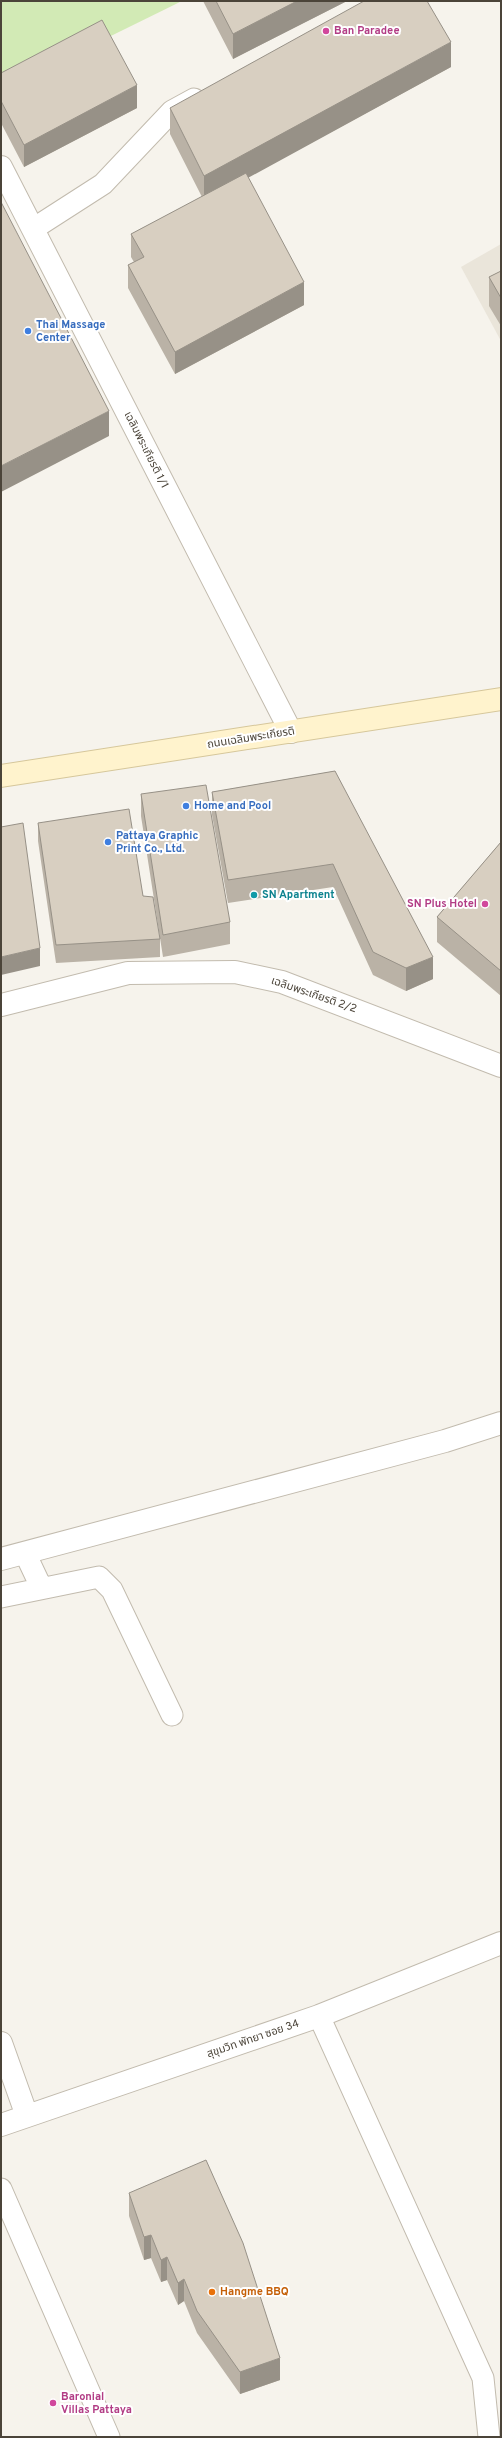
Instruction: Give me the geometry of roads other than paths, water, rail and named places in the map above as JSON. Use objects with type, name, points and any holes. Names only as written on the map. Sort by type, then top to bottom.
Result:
[{"type":"main road","name":"ถนนเฉลิมพระเกียรติ","points":[[1,776],[501,699]]},
{"type":"street","name":"เฉลิมพระเกียรติ 1/1","points":[[1,167],[291,732]]},
{"type":"street","name":"เฉลิมพระเกียรติ 2/2","points":[[1,1005],[128,973],[236,972],[282,982],[501,1066]]},
{"type":"street","points":[[1,1559],[437,1443],[501,1423]]},
{"type":"street","name":"สุขุมวิท พัทยา ซอย 34","points":[[1,2125],[319,2016],[501,1943]]},
{"type":"street","points":[[1,2043],[27,2116]]},
{"type":"lane","points":[[33,229],[103,184],[172,111],[212,89]]},
{"type":"lane","points":[[25,1553],[41,1588]]},
{"type":"lane","points":[[1,1597],[99,1577],[106,1582],[112,1590],[172,1715]]},
{"type":"lane","points":[[319,2016],[483,2378],[489,2437]]},
{"type":"lane","points":[[1,2189],[109,2437]]},
{"type":"place","name":"Ban Paradee","points":[[326,31]]},
{"type":"place","name":"Thai Massage Center","points":[[28,331]]},
{"type":"place","name":"Home and Pool","points":[[186,806]]},
{"type":"place","name":"Pattaya Graphic Print Co., Ltd.","points":[[108,842]]},
{"type":"place","name":"SN Apartment","points":[[254,895]]},
{"type":"place","name":"SN Plus Hotel","points":[[485,904]]},
{"type":"place","name":"Hangme BBQ","points":[[212,2292]]},
{"type":"place","name":"Baronial Villas Pattaya","points":[[53,2403]]}]
